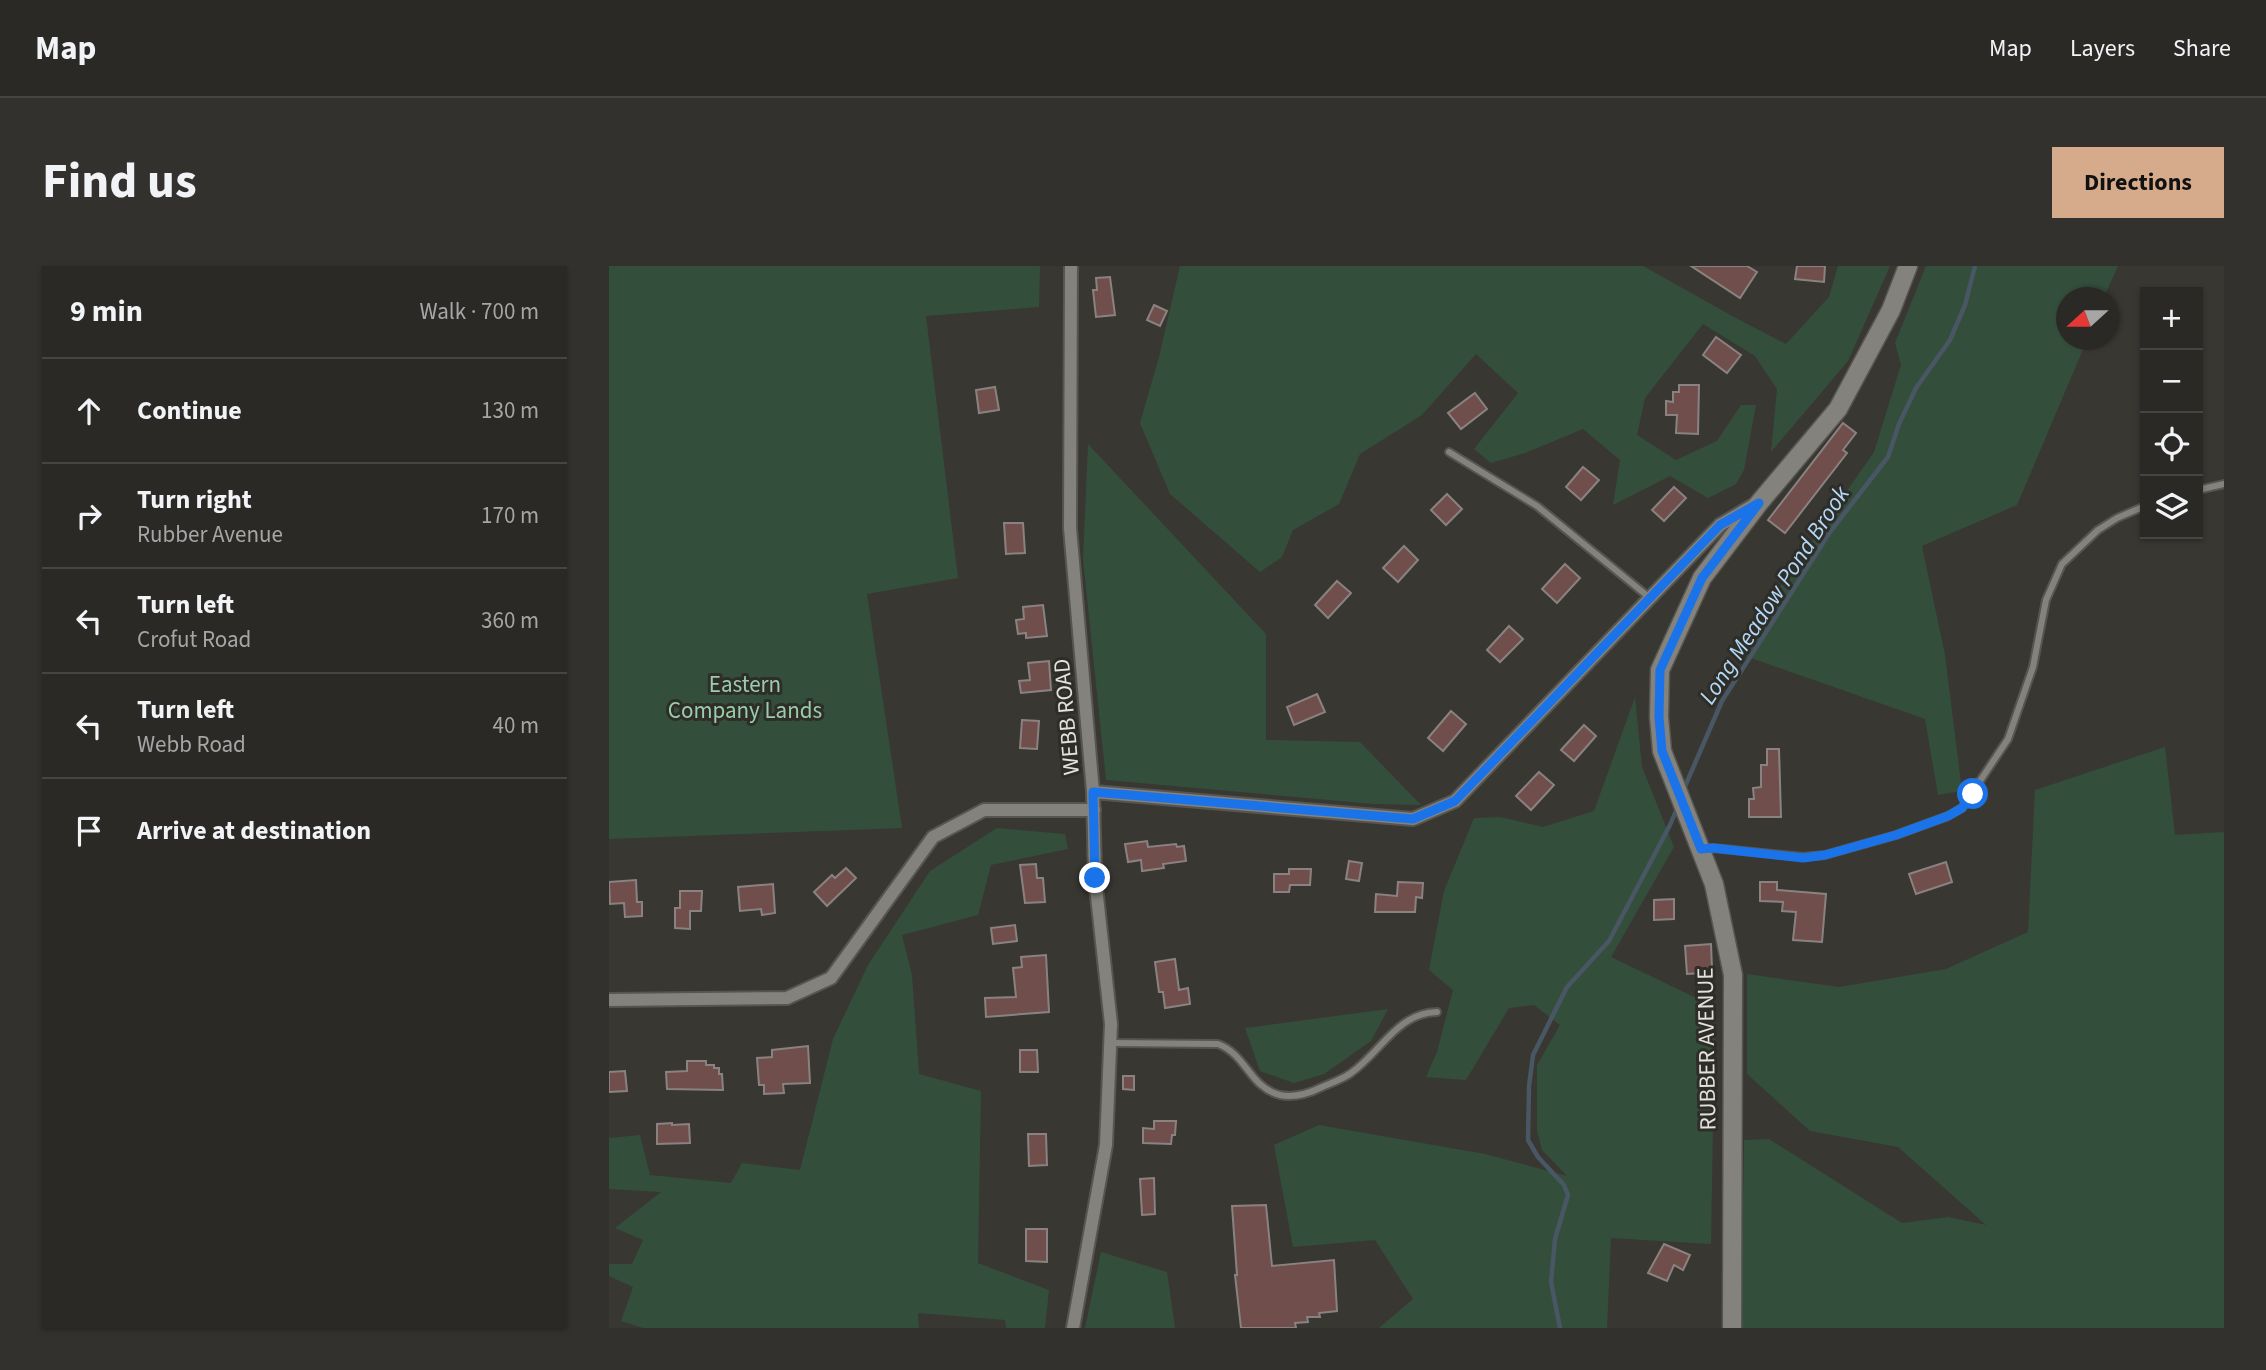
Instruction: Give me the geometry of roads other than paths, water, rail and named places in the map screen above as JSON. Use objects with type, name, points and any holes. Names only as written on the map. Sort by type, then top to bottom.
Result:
[{"type":"street","name":"WEBB ROAD","points":[[1071,266],[1070,527],[1093,792],[1095,878],[1111,1024],[1105,1145],[1073,1328]]},
{"type":"street","name":"RUBBER AVENUE","points":[[1732,1328],[1733,975],[1714,884],[1662,751],[1659,717],[1660,670],[1702,578],[1759,503],[1837,409],[1891,310],[1908,266]]},
{"type":"street","points":[[1093,792],[1413,819],[1455,801],[1720,525],[1759,503]]},
{"type":"street","points":[[609,1000],[787,998],[831,978],[933,837],[984,810],[1094,810]]},
{"type":"lane","points":[[1449,452],[1537,506],[1650,598]]},
{"type":"lane","points":[[2203,489],[2224,484]]},
{"type":"lane","points":[[1701,849],[1803,858],[1825,855],[1896,835],[1948,816],[1962,808],[2008,738],[2033,667],[2046,600],[2062,564],[2098,530],[2140,508]]},
{"type":"lane","points":[[1111,1043],[1219,1044],[1230,1048],[1262,1086],[1281,1095],[1302,1095],[1350,1074],[1407,1019],[1437,1012]]},
{"type":"waterway","name":"Long Meadow Pond Brook","points":[[1683,791],[1722,701],[1830,532],[1888,457],[1899,424],[1916,388],[1950,340],[1965,305],[1975,266]]},
{"type":"waterway","name":"Long Meadow Pond Brook","points":[[1560,1328],[1551,1282],[1555,1239],[1568,1195],[1564,1185],[1538,1157],[1528,1140],[1529,1086],[1533,1055],[1567,987],[1609,941],[1678,806]]},
{"type":"park label","name":"Eastern Company Lands","points":[[745,697]]}]
